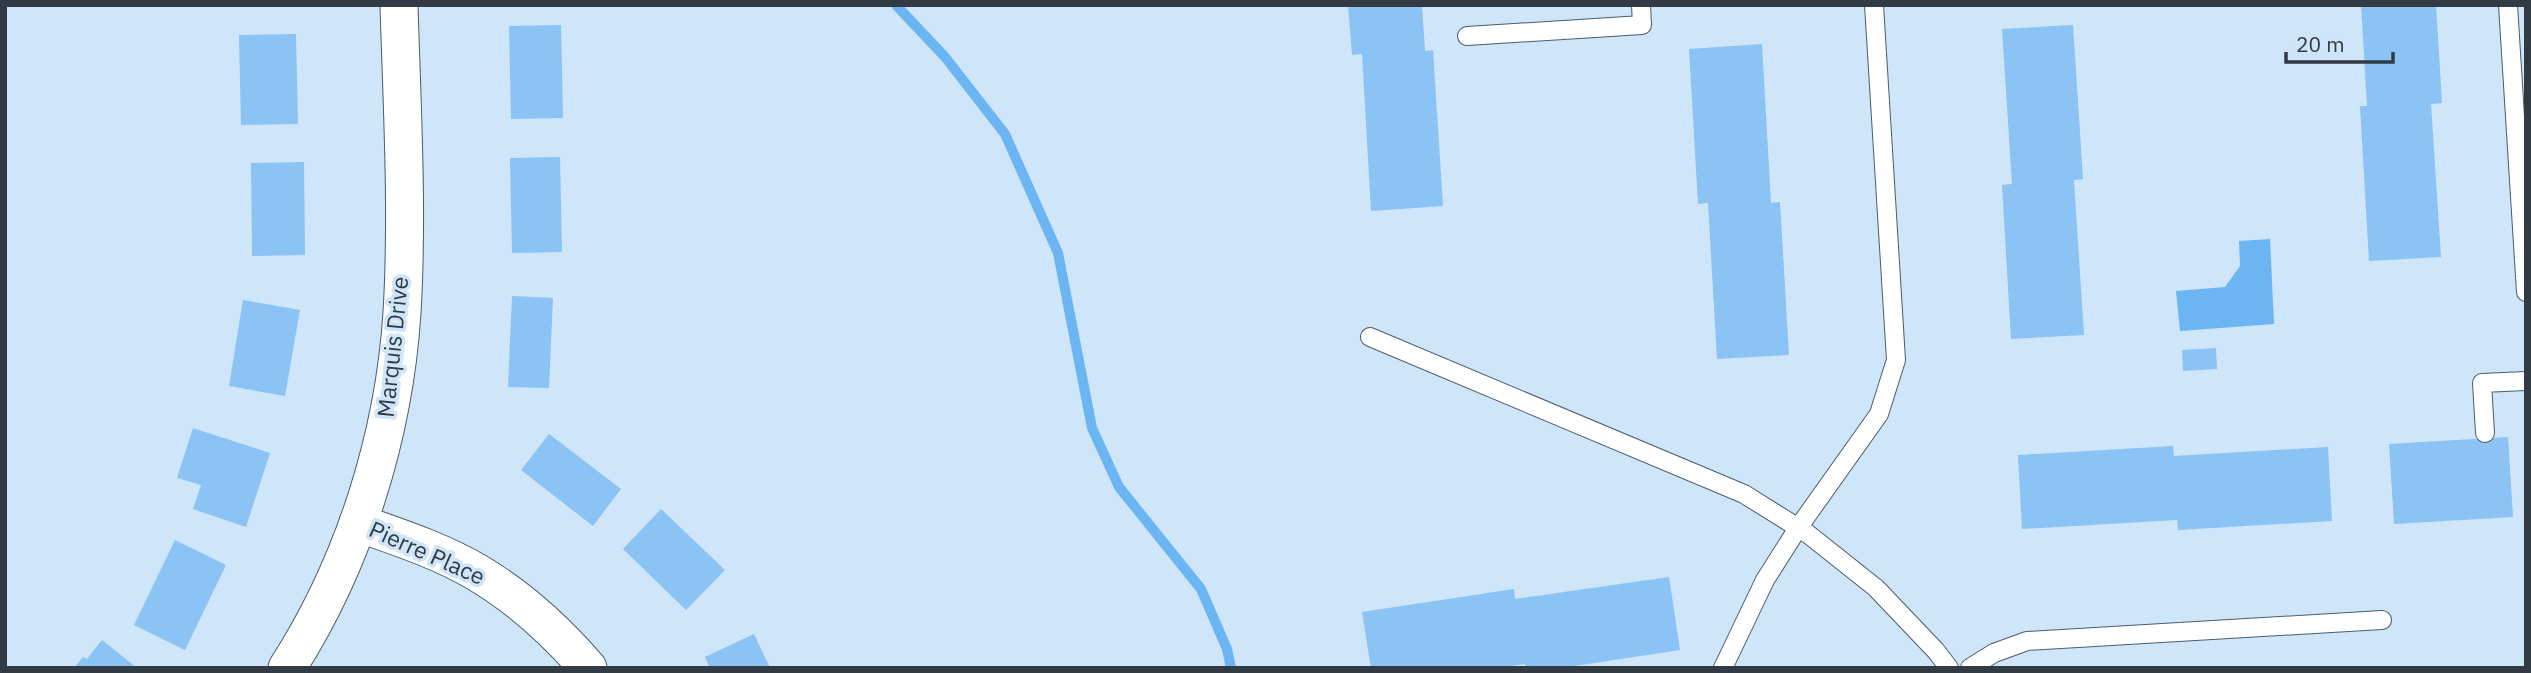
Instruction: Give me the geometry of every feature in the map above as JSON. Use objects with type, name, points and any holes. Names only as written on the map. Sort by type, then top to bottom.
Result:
[{"type":"street","name":"Marquis Drive","points":[[287,668],[326,598],[358,523],[380,447],[393,380],[402,313],[404,185],[399,5]]},
{"type":"street","name":"Pierre Place","points":[[358,523],[415,543],[476,572],[521,601],[564,640],[588,668]]},
{"type":"lane","points":[[1467,36],[1642,25],[1641,5]]},
{"type":"lane","points":[[1723,668],[1765,580],[1798,528],[1879,414],[1896,360],[1874,5]]},
{"type":"lane","points":[[2508,5],[2526,292]]},
{"type":"lane","points":[[1370,337],[1744,494],[1798,528],[1876,588],[1949,668]]},
{"type":"lane","points":[[2484,433],[2482,383],[2526,381]]},
{"type":"lane","points":[[1970,668],[1994,653],[2027,641],[2382,620]]},
{"type":"water","points":[[2270,239],[2274,324],[2180,331],[2176,291],[2225,287],[2240,266],[2239,241]]},
{"type":"building","points":[[1348,5],[1422,5],[1425,51],[1433,50],[1443,206],[1371,211],[1362,54],[1352,55]]},
{"type":"building","points":[[2361,5],[2436,5],[2442,103],[2431,104],[2441,257],[2369,261],[2360,106],[2367,106]]},
{"type":"building","points":[[561,25],[563,118],[511,119],[509,26]]},
{"type":"building","points":[[2073,25],[2083,179],[2074,180],[2084,335],[2011,339],[2002,185],[2012,184],[2002,29]]},
{"type":"building","points":[[296,34],[298,124],[241,125],[239,35]]},
{"type":"building","points":[[1762,44],[1771,203],[1780,202],[1789,355],[1717,359],[1708,203],[1698,204],[1689,49]]},
{"type":"building","points":[[560,157],[562,252],[512,253],[510,158]]},
{"type":"building","points":[[304,162],[305,255],[252,256],[251,163]]},
{"type":"building","points":[[512,296],[553,298],[549,388],[508,387]]},
{"type":"building","points":[[243,300],[300,310],[285,396],[229,386]]},
{"type":"building","points":[[2216,348],[2217,369],[2183,371],[2182,350]]},
{"type":"building","points":[[193,428],[270,453],[246,527],[193,509],[201,485],[177,478]]},
{"type":"building","points":[[549,434],[621,489],[593,526],[521,470]]},
{"type":"building","points":[[2508,437],[2513,517],[2394,524],[2389,444]]},
{"type":"building","points":[[2173,446],[2174,456],[2328,447],[2332,521],[2178,530],[2177,520],[2022,529],[2018,455]]},
{"type":"building","points":[[661,509],[725,570],[686,610],[623,549]]},
{"type":"building","points":[[175,540],[226,565],[185,650],[134,625]]},
{"type":"building","points":[[1669,577],[1680,650],[1561,668],[1525,668],[1525,664],[1497,668],[1371,668],[1362,612],[1514,589],[1515,599]]},
{"type":"building","points":[[754,634],[770,668],[710,668],[705,657]]},
{"type":"building","points":[[102,640],[137,668],[74,668],[83,657],[87,659]]},
{"type":"waterway","points":[[896,5],[945,57],[1005,134],[1058,253],[1092,428],[1119,487],[1201,589],[1227,649],[1231,668]]}]
